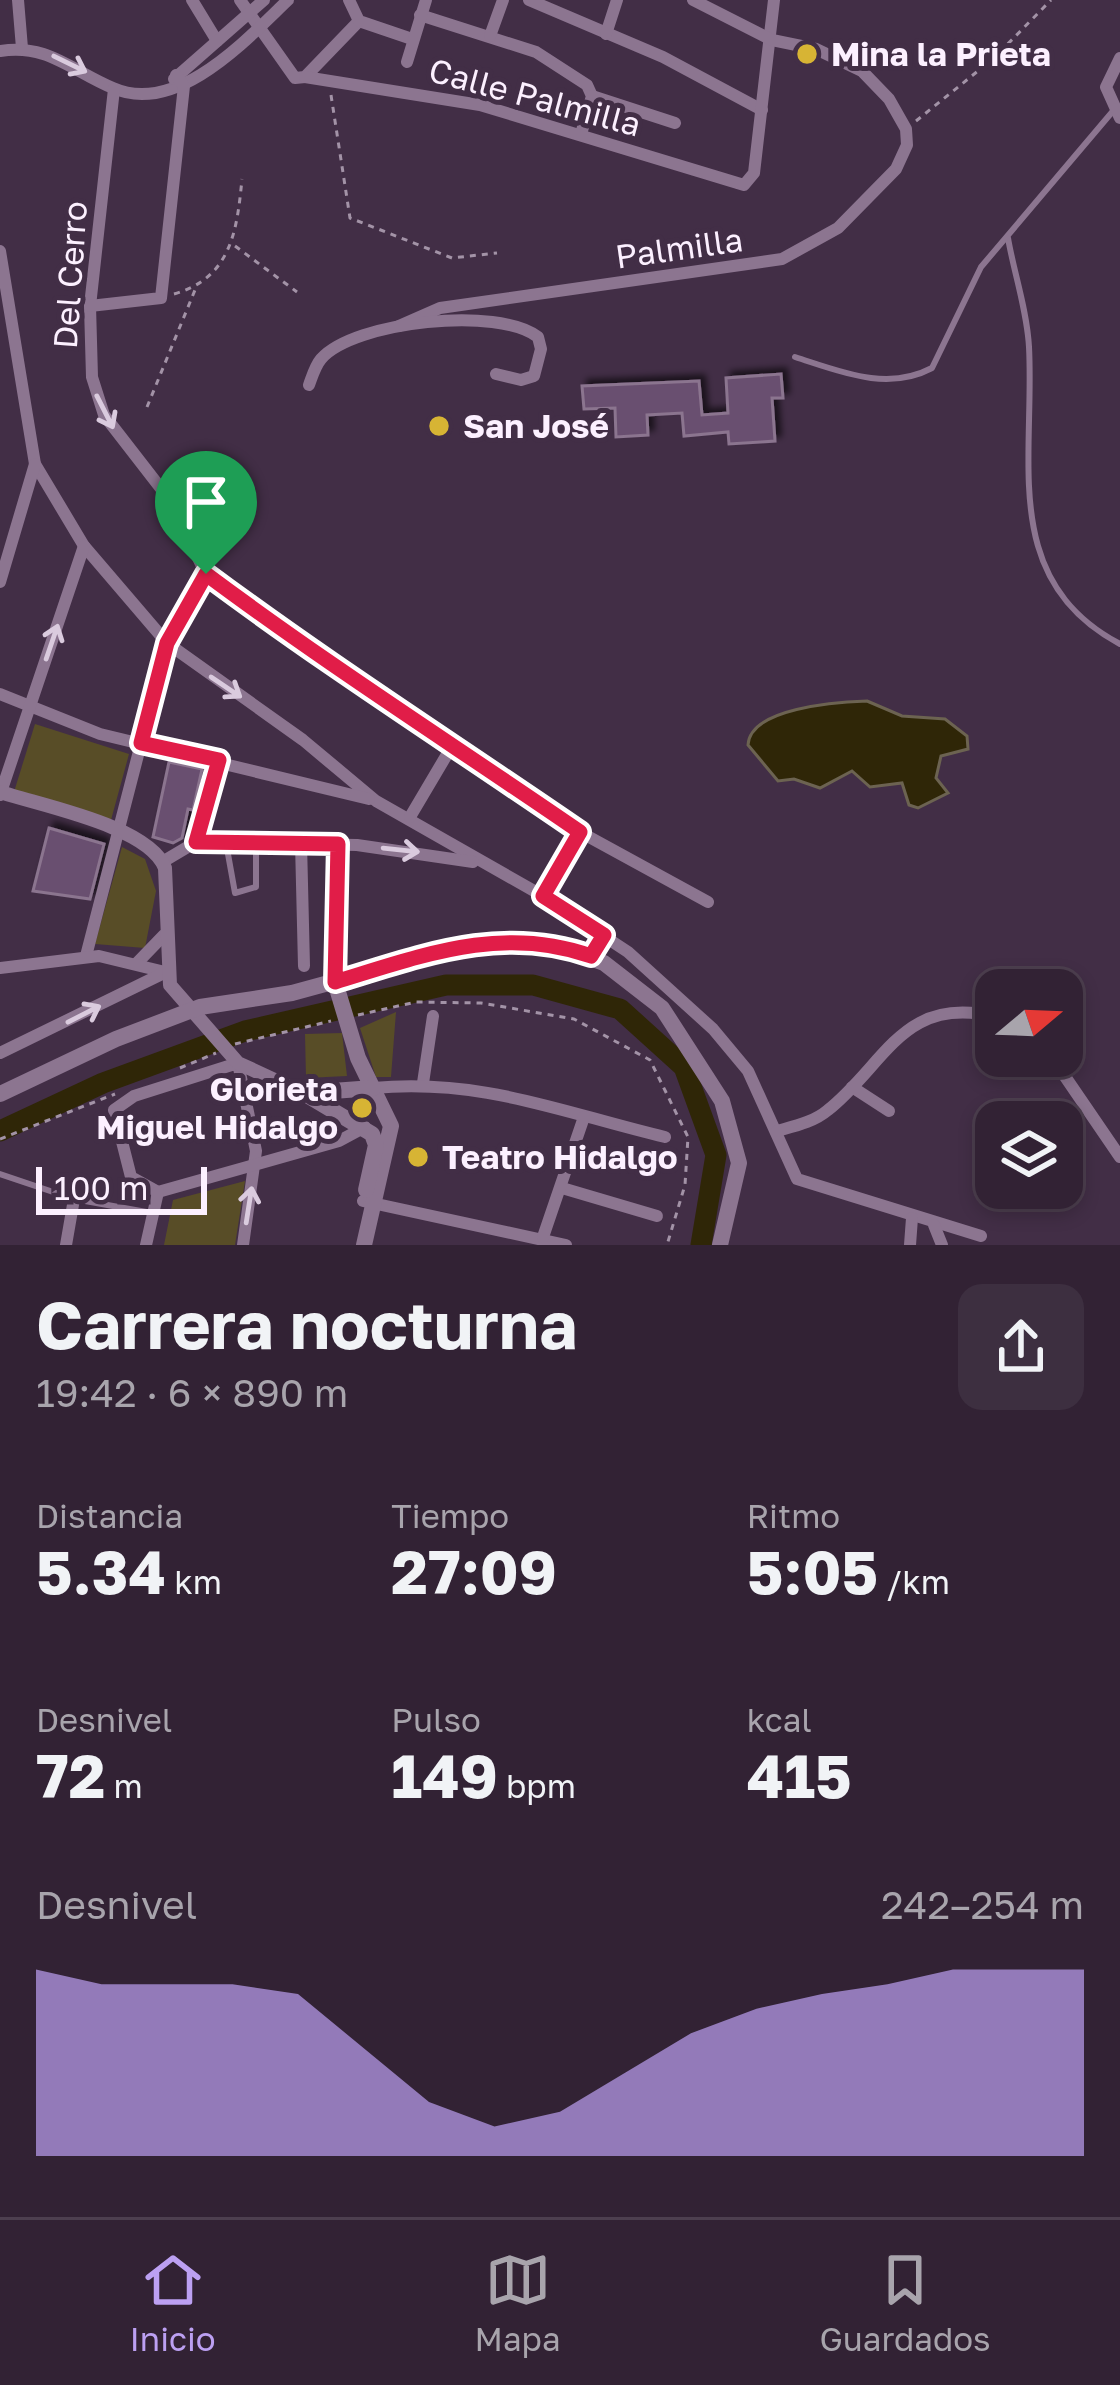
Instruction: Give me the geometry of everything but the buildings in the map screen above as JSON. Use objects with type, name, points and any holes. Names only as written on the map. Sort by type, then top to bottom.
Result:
[{"type":"main road","points":[[3,1091],[180,1013],[337,989],[479,942],[521,942],[591,956],[662,1008],[722,1101],[739,1163],[718,1242]]},
{"type":"main road","points":[[337,989],[358,1058],[391,1135],[353,1245]]},
{"type":"main road","points":[[346,1117],[344,1100],[358,1058]]},
{"type":"main road","points":[[305,1094],[350,1090],[377,1095]]},
{"type":"main road","points":[[305,1094],[364,1127],[376,1145],[364,1245]]},
{"type":"main road","points":[[364,1127],[377,1095]]},
{"type":"street","points":[[18,0],[22,48]]},
{"type":"street","points":[[192,0],[217,41]]},
{"type":"street","points":[[240,0],[286,72],[302,77],[359,21]]},
{"type":"street","points":[[0,52],[22,48],[56,56],[114,89],[146,94],[167,90],[252,23],[264,0]]},
{"type":"street","points":[[91,306],[160,298],[180,80],[217,41],[288,0]]},
{"type":"street","points":[[349,0],[359,21],[412,39]]},
{"type":"street","points":[[406,62],[426,0]]},
{"type":"street","points":[[490,36],[503,0]]},
{"type":"street","points":[[529,0],[762,110],[774,0]]},
{"type":"street","points":[[606,34],[617,0]]},
{"type":"street","points":[[693,0],[772,40],[816,49],[862,71],[889,100],[906,129]]},
{"type":"street","points":[[420,15],[536,52],[590,90],[675,123]]},
{"type":"street","points":[[1116,114],[1106,87],[1120,58]]},
{"type":"street","name":"Calle Palmilla","points":[[302,77],[442,97],[739,184],[748,183],[762,110]]},
{"type":"street","name":"Del Cerro","points":[[114,89],[91,306],[92,377],[104,415],[173,504],[206,574]]},
{"type":"street","points":[[581,134],[590,90]]},
{"type":"street","name":"Palmilla","points":[[309,385],[330,352],[440,308],[731,268],[796,254],[850,218],[896,169],[907,145],[906,129]]},
{"type":"street","points":[[0,251],[35,464],[84,546],[167,643],[303,740],[376,801]]},
{"type":"street","points":[[399,326],[473,320],[517,326],[538,337],[541,349],[534,376],[521,380],[496,374]]},
{"type":"street","points":[[0,582],[35,464]]},
{"type":"street","points":[[84,546],[0,793],[119,831],[164,861]]},
{"type":"street","points":[[86,956],[167,643],[206,574],[303,648],[418,718],[580,832],[708,902]]},
{"type":"street","points":[[0,694],[77,726],[376,801],[410,817],[604,935],[713,1029],[760,1090],[797,1179],[981,1236]]},
{"type":"street","points":[[410,817],[452,746]]},
{"type":"street","points":[[196,842],[219,760]]},
{"type":"street","points":[[543,896],[580,832]]},
{"type":"street","points":[[164,861],[196,842],[338,844],[483,864]]},
{"type":"street","points":[[302,843],[304,966]]},
{"type":"street","points":[[337,989],[338,844]]},
{"type":"street","points":[[164,861],[166,972],[176,993],[234,1059],[305,1094]]},
{"type":"street","points":[[137,963],[164,935]]},
{"type":"street","points":[[591,956],[604,935]]},
{"type":"street","points":[[0,968],[86,956],[166,972]]},
{"type":"street","points":[[0,1053],[166,972]]},
{"type":"street","points":[[423,1084],[433,1016]]},
{"type":"street","points":[[777,1131],[815,1119],[906,1028],[949,1016],[975,1017]]},
{"type":"street","points":[[234,1059],[134,1096],[114,1110],[131,1177],[158,1192],[339,1141],[364,1127]]},
{"type":"street","points":[[234,1059],[256,1166],[243,1245]]},
{"type":"street","points":[[1065,1077],[1120,1157]]},
{"type":"street","points":[[377,1095],[423,1084],[502,1093],[664,1136]]},
{"type":"street","points":[[852,1087],[889,1111]]},
{"type":"street","points":[[543,1237],[584,1118]]},
{"type":"street","points":[[562,1188],[657,1216]]},
{"type":"street","points":[[146,1245],[158,1192]]},
{"type":"street","points":[[66,1245],[74,1199]]},
{"type":"street","points":[[368,1202],[566,1245]]},
{"type":"street","points":[[910,1245],[911,1217]]},
{"type":"street","points":[[934,1225],[942,1245]]},
{"type":"lane","points":[[795,357],[872,379],[907,377],[932,368],[972,280],[1116,114]]},
{"type":"lane","points":[[1007,238],[1029,344],[1030,489],[1046,577],[1066,607],[1120,644]]},
{"type":"lane","points":[[226,843],[235,892],[256,886],[256,843]]},
{"type":"lane","points":[[0,1174],[74,1199],[152,1214]]},
{"type":"path","points":[[906,129],[994,58],[1051,0]]},
{"type":"path","points":[[329,81],[350,218],[452,258],[497,253]]},
{"type":"path","points":[[147,406],[195,288],[234,245],[242,179]]},
{"type":"path","points":[[234,245],[296,292]]},
{"type":"path","points":[[160,298],[195,288]]},
{"type":"path","points":[[351,1024],[416,1002],[481,1003],[574,1019],[650,1060],[688,1137],[685,1185],[667,1245]]},
{"type":"path","points":[[163,1075],[245,1040],[331,1021]]},
{"type":"path","points":[[0,1139],[124,1090]]},
{"type":"shaded area","points":[[867,701],[902,716],[945,719],[967,736],[968,749],[941,756],[936,778],[948,793],[918,808],[909,805],[902,783],[870,787],[852,771],[820,788],[794,779],[778,781],[748,745],[752,733],[778,715]]},
{"type":"shaded area","points":[[35,724],[129,754],[111,820],[14,792]]},
{"type":"shaded area","points":[[122,847],[145,859],[156,891],[145,948],[95,944]]},
{"type":"shaded area","points":[[396,1012],[391,1077],[376,1077],[360,1028]]},
{"type":"shaded area","points":[[342,1033],[347,1076],[306,1078],[305,1034]]},
{"type":"shaded area","points":[[245,1181],[235,1245],[164,1245],[173,1200]]},
{"type":"waterway","points":[[0,1131],[103,1083],[245,1031],[446,985],[533,985],[620,1009],[684,1067],[716,1155],[701,1245]]},
{"type":"place","name":"Mina la Prieta","points":[[807,54]]},
{"type":"place","name":"San José","points":[[439,426]]},
{"type":"place","name":"Glorieta Miguel Hidalgo","points":[[362,1108]]},
{"type":"place","name":"Teatro Hidalgo","points":[[418,1157]]},
{"type":"route","points":[[206,574],[303,648],[418,718],[580,832],[543,896],[604,935],[591,956],[521,942],[479,942],[335,982],[338,844],[196,842],[219,760],[141,743],[167,643],[206,574]]}]
